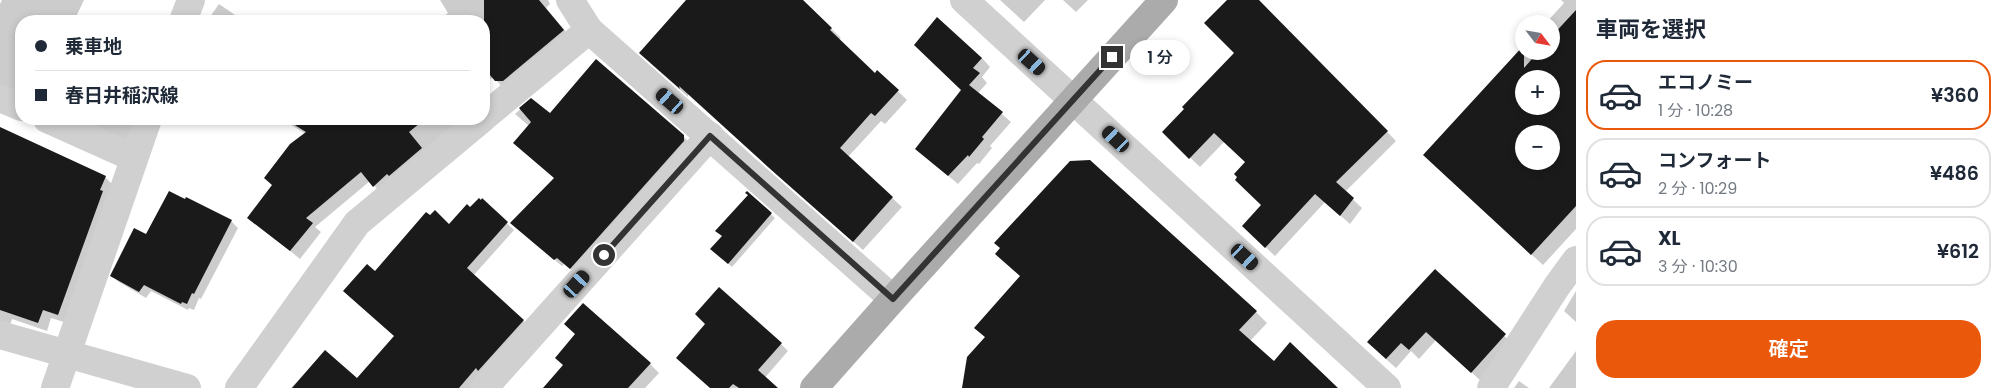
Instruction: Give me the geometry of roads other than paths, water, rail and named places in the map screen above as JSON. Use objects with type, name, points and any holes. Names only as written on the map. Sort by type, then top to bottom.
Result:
[{"type":"main road","points":[[814,388],[1164,0]]},
{"type":"street","points":[[185,15],[190,0]]},
{"type":"street","points":[[570,0],[589,30],[893,299]]},
{"type":"street","points":[[964,0],[1388,388]]},
{"type":"street","points":[[490,112],[589,30]]},
{"type":"street","points":[[0,98],[15,105]]},
{"type":"street","points":[[60,125],[134,158]]},
{"type":"street","points":[[56,388],[146,125]]},
{"type":"street","points":[[239,388],[357,223],[475,125]]},
{"type":"street","points":[[484,388],[710,136]]},
{"type":"street","points":[[1491,388],[1576,260]]},
{"type":"street","points":[[0,335],[187,388]]}]
